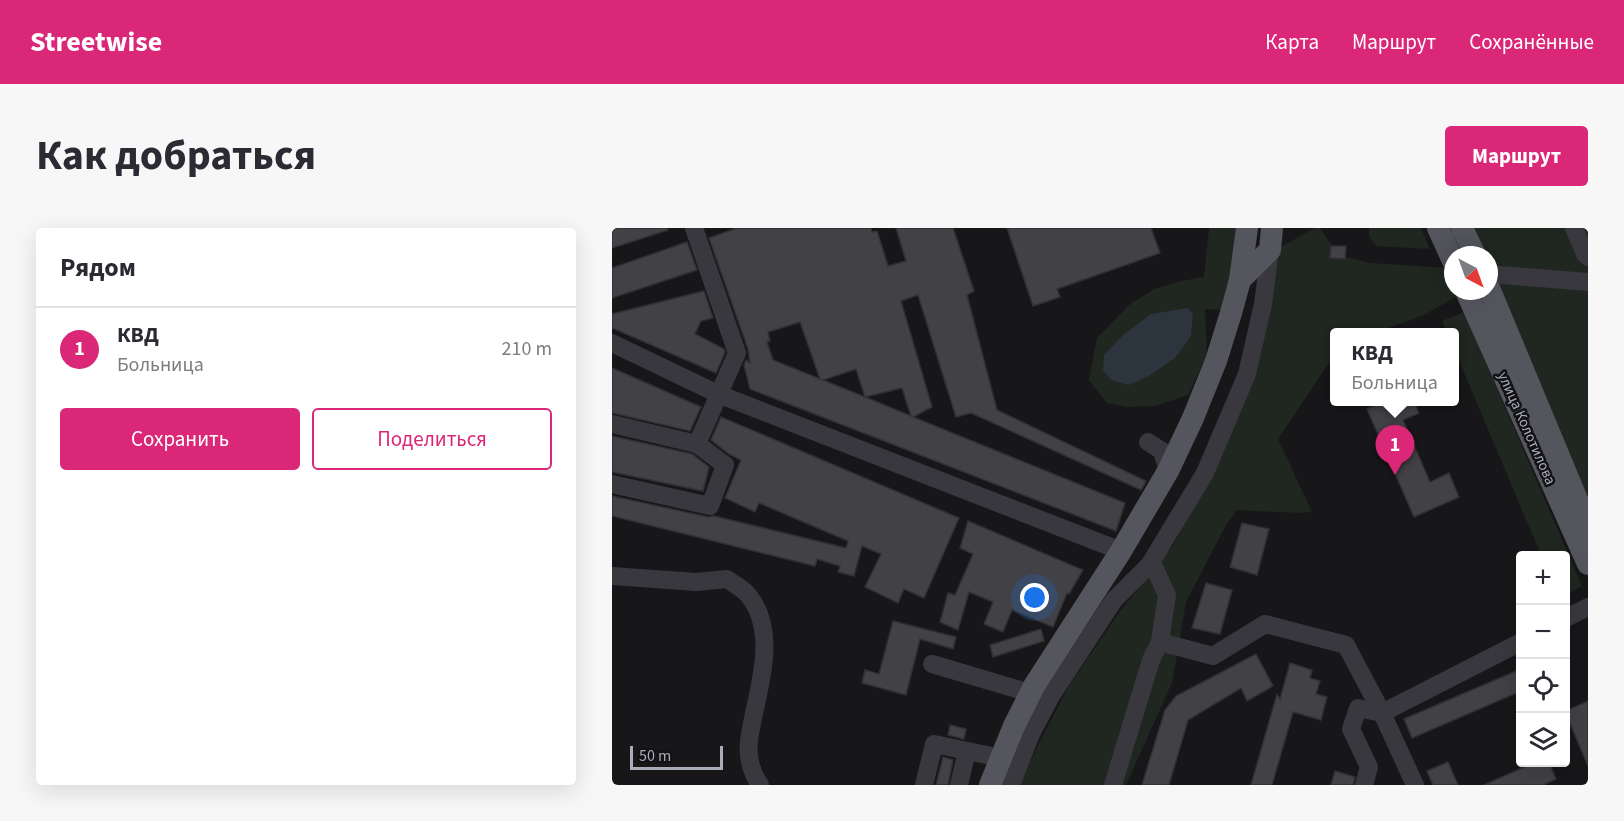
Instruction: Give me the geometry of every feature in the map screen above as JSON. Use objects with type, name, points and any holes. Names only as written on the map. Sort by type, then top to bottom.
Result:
[{"type":"main road","points":[[990,785],[1030,693],[1168,471],[1193,418],[1216,361],[1240,280],[1247,228]]},
{"type":"main road","points":[[1240,280],[1270,250],[1272,228]]},
{"type":"main road","points":[[1438,228],[1446,246]]},
{"type":"main road","points":[[1462,228],[1470,246]]},
{"type":"main road","name":"улица Колотилова","points":[[1470,300],[1588,564]]},
{"type":"main road","name":"улица Колотилова","points":[[1494,300],[1588,526]]},
{"type":"street","points":[[694,228],[737,353],[697,444]]},
{"type":"street","points":[[1574,228],[1588,257]]},
{"type":"street","points":[[1011,785],[1031,734],[1051,696],[1114,600],[1150,564],[1205,473],[1247,374],[1263,303],[1270,250]]},
{"type":"street","points":[[1498,275],[1588,282]]},
{"type":"street","points":[[612,343],[718,394],[1121,550]]},
{"type":"street","points":[[612,424],[697,444],[724,465],[710,506],[612,484]]},
{"type":"street","points":[[1148,442],[1162,451],[1168,471]]},
{"type":"street","points":[[1113,785],[1151,660],[1160,642],[1167,595],[1155,569],[1150,564]]},
{"type":"street","points":[[612,576],[696,582],[727,579],[748,594],[759,610],[764,633],[763,670],[748,754],[753,775],[760,785]]},
{"type":"street","points":[[1570,616],[1588,607]]},
{"type":"street","points":[[1160,642],[1213,656],[1264,624],[1346,645],[1382,713],[1414,785]]},
{"type":"street","points":[[1364,785],[1369,767],[1352,729],[1358,708],[1382,713],[1516,645]]},
{"type":"street","points":[[932,664],[1030,693]]},
{"type":"street","points":[[924,785],[934,744],[1001,758]]},
{"type":"street","points":[[958,785],[967,751]]},
{"type":"shaded area","points":[[1209,228],[1241,228],[1225,310],[1205,309],[1207,355],[1188,395],[1155,406],[1127,407],[1107,403],[1089,380],[1097,338],[1129,305],[1154,289],[1204,277]]},
{"type":"shaded area","points":[[1315,228],[1320,228],[1338,255],[1370,263],[1444,268],[1444,300],[1450,300],[1424,315],[1388,328],[1330,328],[1330,361],[1278,439],[1312,512],[1237,510],[1226,525],[1186,602],[1172,683],[1126,785],[1019,785],[1069,686],[1120,611],[1173,546],[1225,441],[1277,249]]},
{"type":"shaded area","points":[[1369,228],[1421,228],[1430,249],[1376,246],[1369,236]]},
{"type":"shaded area","points":[[1468,228],[1588,228],[1588,496],[1498,297],[1498,246],[1475,246]]},
{"type":"shaded area","points":[[1188,308],[1193,314],[1191,336],[1175,358],[1150,375],[1129,385],[1111,380],[1103,370],[1104,355],[1123,335],[1151,314]]},
{"type":"shaded area","points":[[1464,312],[1567,551],[1539,551],[1459,360],[1459,328],[1445,328],[1442,321]]},
{"type":"shaded area","points":[[1570,558],[1582,586],[1570,593]]},
{"type":"building","points":[[612,228],[667,228],[668,230],[612,248]]},
{"type":"building","points":[[737,228],[871,228],[872,232],[877,231],[888,266],[906,261],[896,228],[953,228],[974,291],[967,295],[997,410],[1146,481],[1141,490],[971,413],[956,417],[918,295],[901,301],[932,407],[913,417],[1125,503],[1116,531],[750,389],[744,365],[746,360],[750,363],[748,349],[709,238]],"holes":[[[800,322],[820,379],[773,360],[767,342],[770,341],[768,332]],[[856,369],[865,397],[823,380]],[[902,388],[911,416],[865,397]]]},
{"type":"building","points":[[1007,228],[1151,228],[1160,253],[1057,289],[1060,297],[1033,306]]},
{"type":"building","points":[[687,242],[697,270],[612,298],[612,268]]},
{"type":"building","points":[[1331,246],[1346,246],[1345,259],[1330,258]]},
{"type":"building","points":[[704,291],[713,318],[701,321],[695,334],[724,349],[725,352],[716,373],[612,328],[612,314]]},
{"type":"building","points":[[612,368],[701,407],[690,431],[612,413]]},
{"type":"building","points":[[1375,406],[1416,406],[1419,413],[1403,420],[1430,482],[1449,473],[1459,497],[1414,517],[1367,409]]},
{"type":"building","points":[[721,417],[959,518],[924,598],[904,589],[898,603],[865,587],[881,554],[862,546],[854,576],[838,572],[840,566],[817,559],[815,566],[612,516],[612,496],[708,517],[714,516],[846,548],[848,541],[759,503],[755,512],[725,498],[741,460],[711,440]]},
{"type":"building","points":[[612,436],[692,454],[709,467],[703,491],[612,472]]},
{"type":"building","points":[[968,521],[1083,570],[1069,594],[1067,593],[1053,627],[1012,610],[1003,632],[984,624],[993,602],[969,592],[958,630],[940,622],[948,593],[955,595],[973,554],[960,548]]},
{"type":"building","points":[[1242,523],[1269,529],[1257,575],[1230,567]]},
{"type":"building","points":[[1206,583],[1232,590],[1220,634],[1192,628]]},
{"type":"building","points":[[893,621],[956,637],[953,649],[920,639],[906,695],[862,683],[865,670],[879,674]]},
{"type":"building","points":[[1041,629],[1044,641],[993,657],[990,645]]},
{"type":"building","points":[[1256,654],[1273,686],[1247,701],[1241,688],[1188,720],[1169,785],[1142,785],[1165,710],[1176,696]]},
{"type":"building","points":[[1290,663],[1312,670],[1310,678],[1320,681],[1316,694],[1327,697],[1321,720],[1293,712],[1272,785],[1251,785],[1277,694],[1280,699]]},
{"type":"building","points":[[1516,671],[1516,693],[1412,738],[1404,719]]},
{"type":"building","points":[[1588,701],[1588,766],[1570,723],[1570,709]]},
{"type":"building","points":[[950,725],[966,729],[964,739],[948,735]]},
{"type":"building","points":[[943,757],[953,760],[948,785],[936,785]]},
{"type":"building","points":[[1448,762],[1458,785],[1433,785],[1427,771]]},
{"type":"building","points":[[1525,767],[1551,767],[1556,779],[1543,785],[1484,785]]},
{"type":"building","points":[[1335,771],[1355,777],[1353,785],[1331,785]]},
{"type":"place","name":"КВД","points":[[1395,475]]}]
